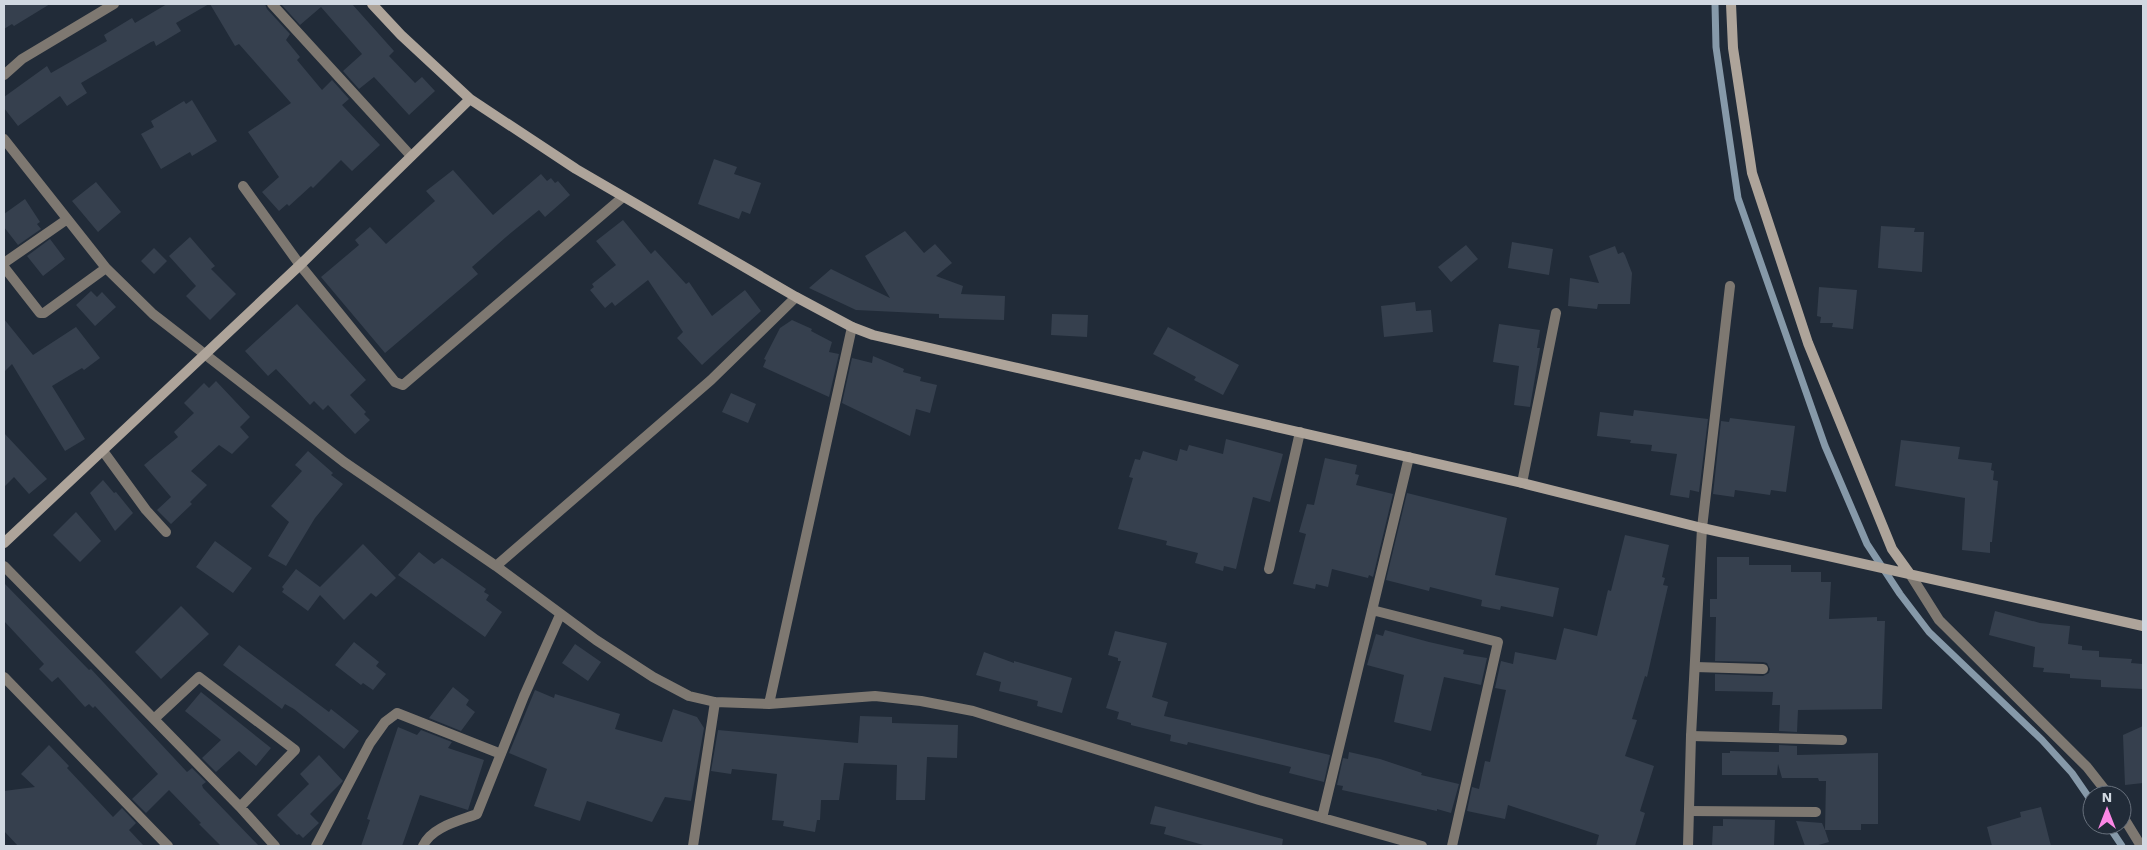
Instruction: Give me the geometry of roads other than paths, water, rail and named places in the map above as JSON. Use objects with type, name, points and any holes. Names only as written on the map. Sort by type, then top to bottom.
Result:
[{"type":"street","points":[[4,74],[22,59],[114,4]]},
{"type":"street","points":[[272,4],[412,156]]},
{"type":"street","points":[[372,4],[401,36],[470,100],[576,170],[796,297],[852,327],[882,337],[1522,483],[1702,528],[2143,626]]},
{"type":"street","points":[[1731,4],[1732,48],[1752,173],[1808,343],[1892,549],[1939,620],[2087,767],[2100,785]]},
{"type":"street","points":[[4,543],[300,264],[470,100]]},
{"type":"street","points":[[4,139],[66,220],[106,268],[152,314],[344,462],[496,566],[560,615],[652,677],[689,696],[715,702],[769,704],[875,696],[922,701],[973,711],[1147,766],[1422,846]]},
{"type":"street","points":[[244,186],[300,264],[395,382],[403,386],[623,196]]},
{"type":"street","points":[[66,220],[4,262],[4,266],[40,313],[44,314],[106,268]]},
{"type":"street","points":[[1688,846],[1691,736],[1702,528],[1730,286]]},
{"type":"street","points":[[496,566],[712,380],[796,297]]},
{"type":"street","points":[[1522,483],[1556,313]]},
{"type":"street","points":[[769,704],[852,327]]},
{"type":"street","points":[[1269,569],[1300,432]]},
{"type":"street","points":[[103,451],[146,510],[166,532]]},
{"type":"street","points":[[1322,818],[1409,457]]},
{"type":"street","points":[[4,566],[240,807],[275,846]]},
{"type":"street","points":[[1372,610],[1498,642],[1452,846]]},
{"type":"street","points":[[423,846],[426,838],[448,825],[477,814],[560,615]]},
{"type":"street","points":[[1695,667],[1763,669]]},
{"type":"street","points":[[4,677],[168,846]]},
{"type":"street","points":[[154,719],[199,677],[295,750],[240,807]]},
{"type":"street","points":[[693,846],[715,702]]},
{"type":"street","points":[[316,846],[370,743],[385,722],[397,713],[501,754]]},
{"type":"street","points":[[1691,736],[1842,740]]},
{"type":"street","points":[[1690,811],[1816,812]]},
{"type":"street","points":[[2132,831],[2141,846]]},
{"type":"waterway","points":[[1715,4],[1716,47],[1738,198],[1825,446],[1867,544],[1900,594],[1929,632],[2042,740],[2072,773],[2082,788]]},
{"type":"waterway","points":[[2115,835],[2122,846]]}]
